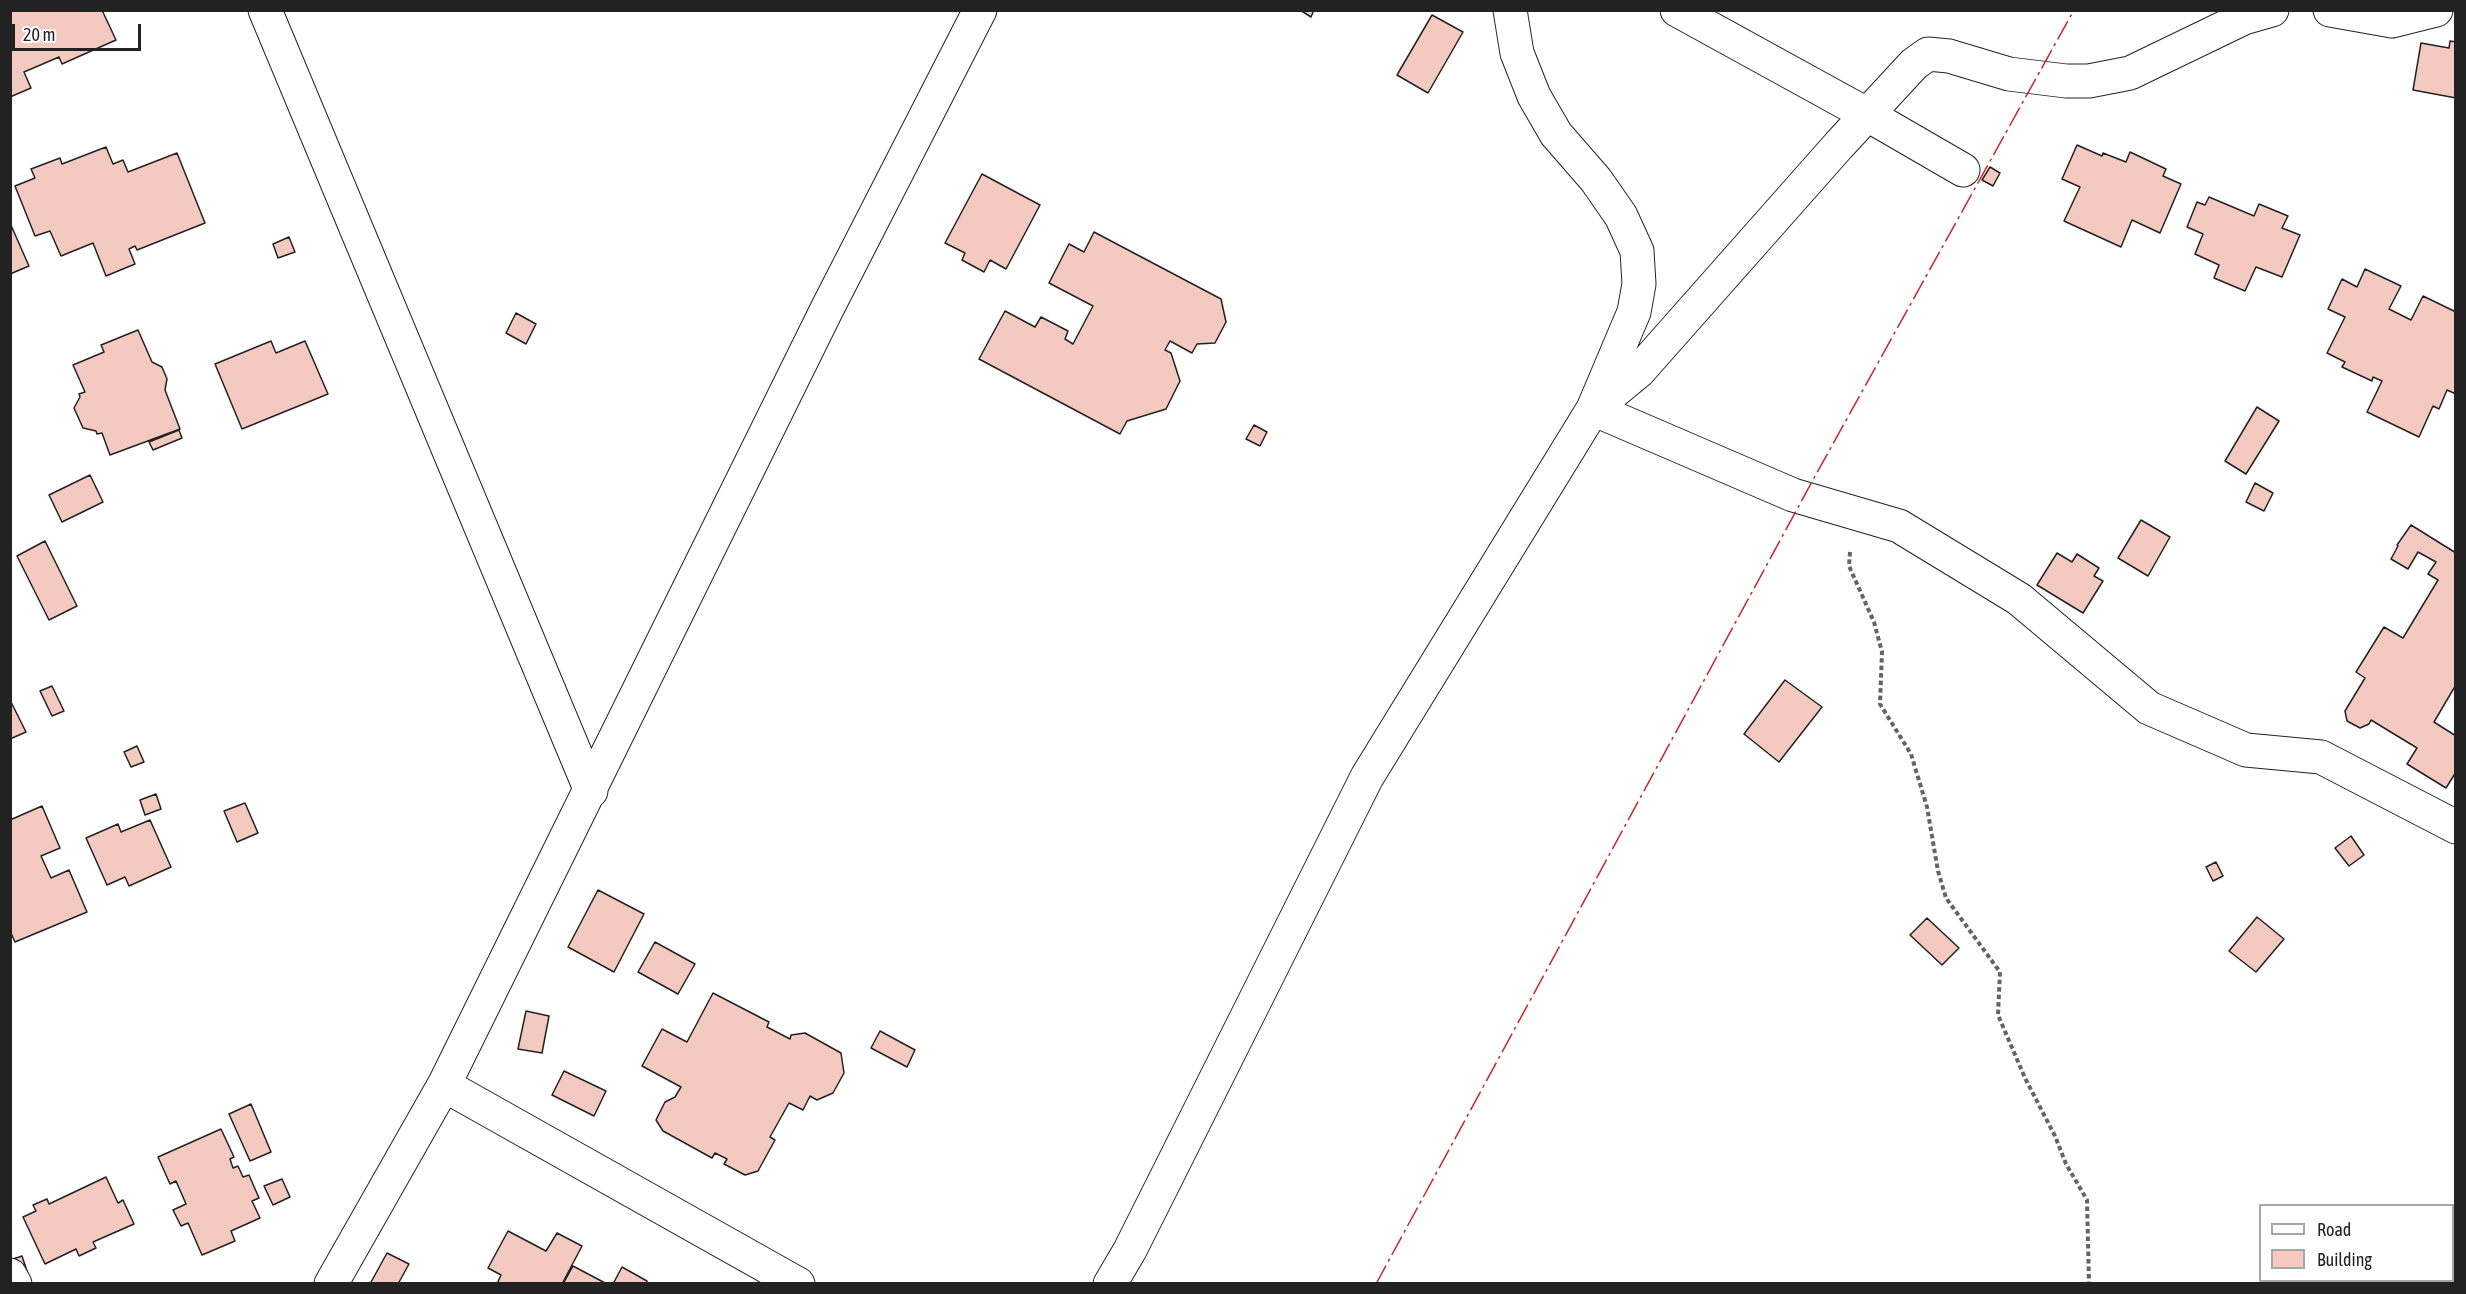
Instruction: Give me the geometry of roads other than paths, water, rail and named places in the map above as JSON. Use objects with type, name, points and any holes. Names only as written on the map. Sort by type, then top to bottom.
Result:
[{"type":"street","points":[[265,10],[591,791]]},
{"type":"street","points":[[331,1284],[444,1085],[827,309],[980,10]]},
{"type":"street","points":[[1110,1284],[1130,1250],[1367,777],[1593,409],[1634,312],[1640,284],[1637,251],[1621,216],[1596,180],[1557,134],[1534,96],[1517,53],[1510,10]]},
{"type":"street","points":[[1677,10],[1868,114],[1963,170]]},
{"type":"street","points":[[1593,409],[1639,371],[1868,114],[1914,64],[1928,54],[1949,56],[2009,74],[2066,81],[2089,81],[2130,74],[2244,18],[2272,10]]},
{"type":"street","points":[[2330,10],[2392,21],[2436,10]]},
{"type":"street","points":[[1593,409],[1793,495],[1899,526],[2019,600],[2149,708],[2246,750],[2321,757],[2456,827]]},
{"type":"street","points":[[444,1085],[798,1284]]},
{"type":"street","points":[[10,1275],[15,1284]]}]
